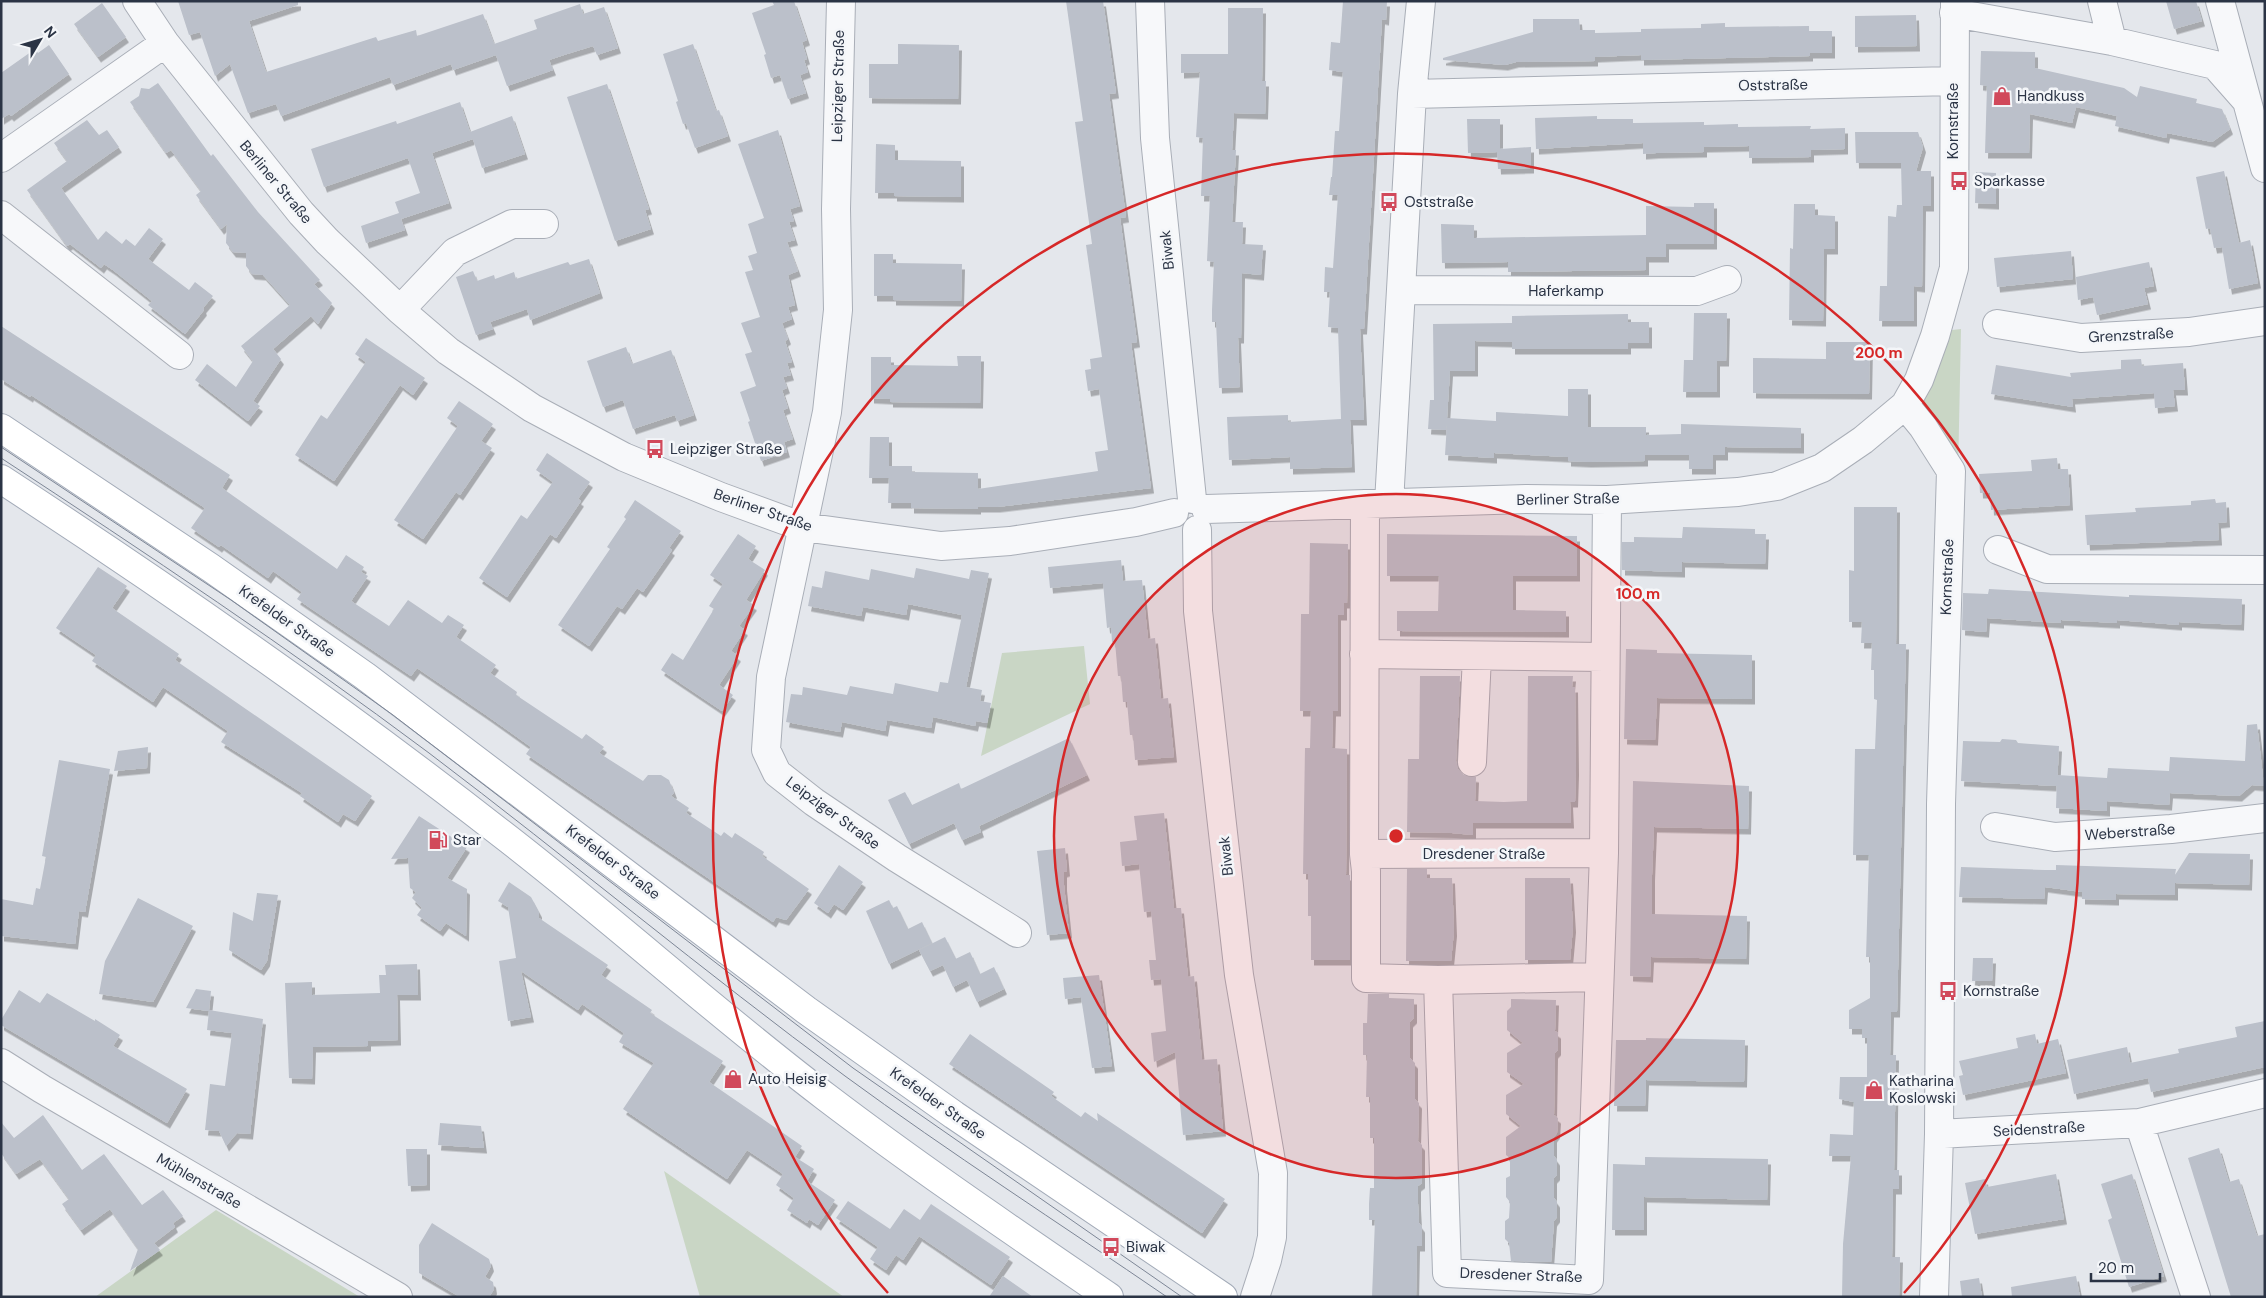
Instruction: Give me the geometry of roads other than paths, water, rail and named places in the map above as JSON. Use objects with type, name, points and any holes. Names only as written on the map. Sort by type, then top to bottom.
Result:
[{"type":"main road","name":"Krefelder Straße","points":[[1,428],[211,568],[365,676],[806,1010],[954,1115],[1224,1297]]},
{"type":"main road","points":[[1,479],[120,557],[322,698],[501,833],[721,1014],[825,1096],[924,1169],[1109,1297]]},
{"type":"street","name":"Berliner Straße","points":[[137,1],[165,43],[301,214],[400,310],[448,351],[540,413],[624,457],[721,497],[803,527],[940,546],[1010,541],[1192,513],[1377,504],[1607,500],[1738,492],[1777,486],[1822,468],[1863,440],[1905,405]]},
{"type":"street","name":"Leipziger Straße","points":[[840,1],[836,199],[838,310],[827,412],[771,677],[766,750],[777,773],[814,802],[897,858],[1017,933]]},
{"type":"street","name":"Biwak","points":[[1150,1],[1155,138],[1192,513],[1198,611],[1239,975],[1273,1173],[1272,1237],[1255,1297]]},
{"type":"street","points":[[1421,1],[1412,94],[1402,290],[1377,504],[1364,654],[1366,978],[1438,980],[1599,977]]},
{"type":"street","points":[[2102,1],[2112,41]]},
{"type":"street","points":[[2220,1],[2245,99],[2263,154]]},
{"type":"street","points":[[1954,7],[2216,65],[2245,99]]},
{"type":"street","name":"Kornstraße","points":[[1934,1297],[1939,1134],[1941,804],[1951,471],[1923,427],[1905,405],[1919,380],[1935,336],[1954,268],[1954,7]]},
{"type":"street","points":[[1,158],[165,43]]},
{"type":"street","name":"Oststraße","points":[[1412,94],[1953,81]]},
{"type":"street","points":[[1,215],[179,354]]},
{"type":"street","points":[[400,310],[455,252],[512,224],[544,224]]},
{"type":"street","name":"Haferkamp","points":[[1402,290],[1696,291],[1727,280]]},
{"type":"street","name":"Grenzstraße","points":[[1997,324],[2081,338],[2189,332],[2265,321]]},
{"type":"street","name":"Dresdener Straße","points":[[1438,980],[1447,1273],[1589,1280],[1604,853],[1604,657],[1607,500]]},
{"type":"street","points":[[1998,550],[2047,569],[2265,570]]},
{"type":"street","points":[[1364,654],[1604,657]]},
{"type":"street","points":[[1472,762],[1477,656]]},
{"type":"street","name":"Weberstraße","points":[[1995,826],[2055,837],[2171,829],[2265,818]]},
{"type":"street","name":"Dresdener Straße","points":[[1364,854],[1604,853]]},
{"type":"street","name":"Mühlenstraße","points":[[1,1063],[42,1089],[398,1297]]},
{"type":"street","name":"Seidenstraße","points":[[1939,1134],[2139,1124],[2265,1093]]},
{"type":"street","points":[[2139,1124],[2196,1297]]},
{"type":"tram line","points":[[1,447],[231,600],[393,715],[853,1068],[1182,1297]]},
{"type":"tram line","points":[[1,458],[217,602],[377,714],[481,793],[792,1037],[885,1105],[1167,1297]]},
{"type":"place","name":"Handkuss","points":[[2002,96]]},
{"type":"place","name":"Sparkasse","points":[[1959,181]]},
{"type":"place","name":"Oststraße","points":[[1389,202]]},
{"type":"place","name":"Leipziger Straße","points":[[655,449]]},
{"type":"place","name":"Star","points":[[438,840]]},
{"type":"place","name":"Kornstraße","points":[[1948,991]]},
{"type":"place","name":"Auto Heisig","points":[[733,1079]]},
{"type":"place","name":"Katharina Koslowski","points":[[1874,1090]]},
{"type":"place","name":"Biwak","points":[[1111,1247]]}]
